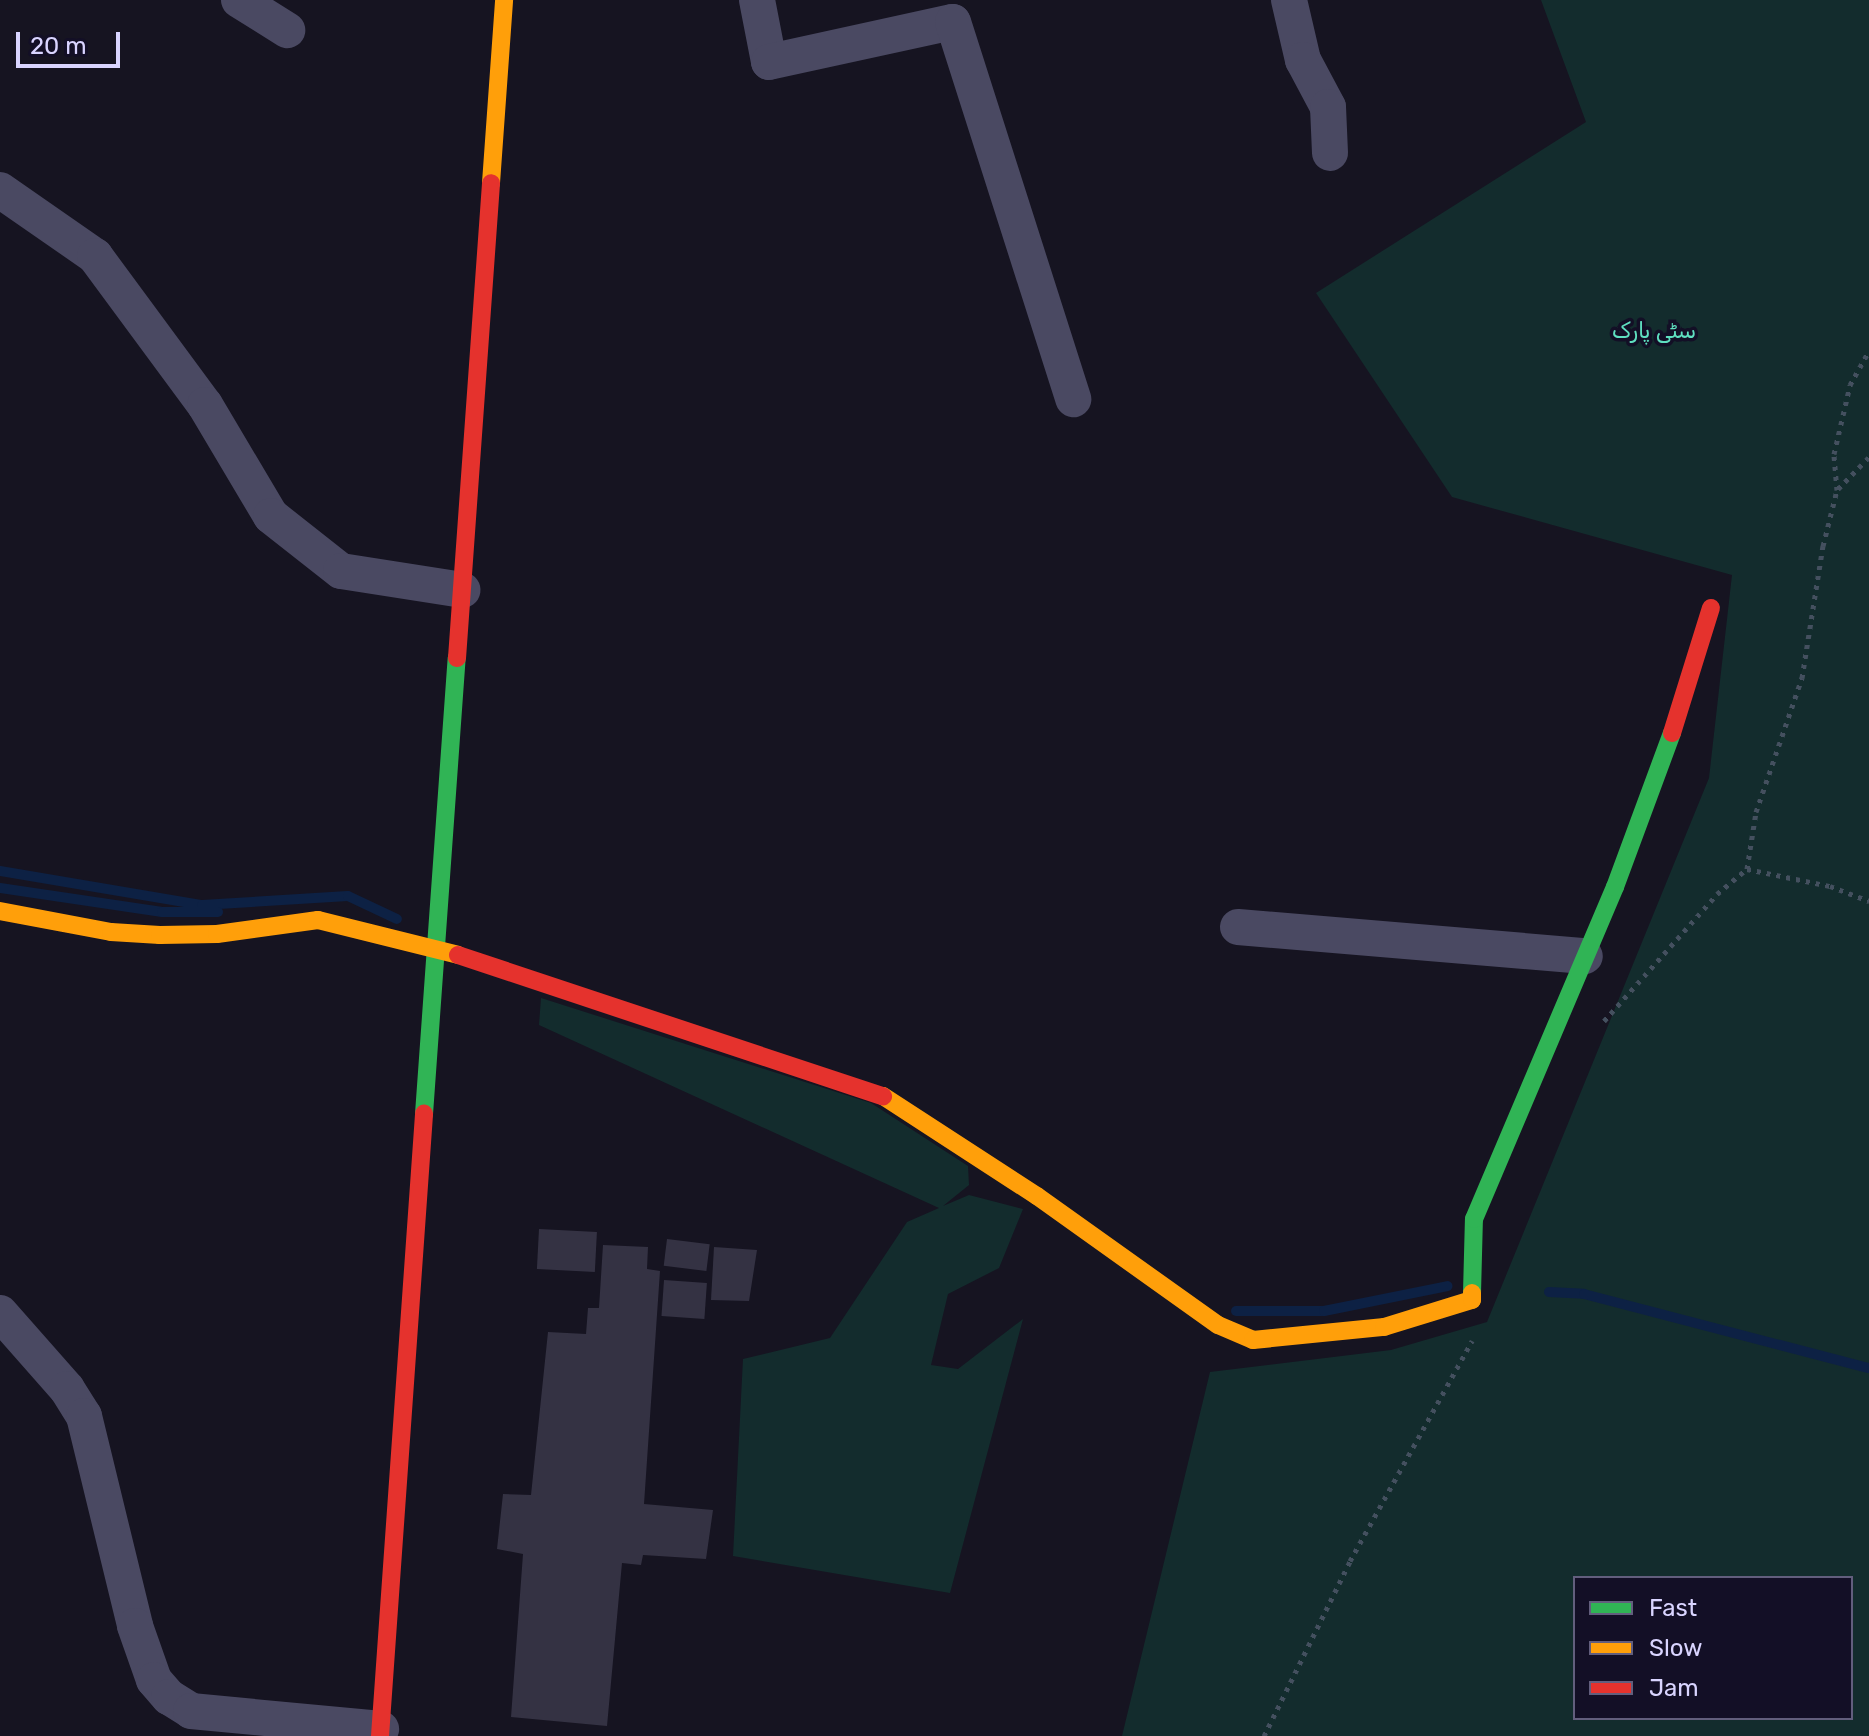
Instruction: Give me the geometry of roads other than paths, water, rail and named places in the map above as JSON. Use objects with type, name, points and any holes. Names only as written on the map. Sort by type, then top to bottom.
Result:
[{"type":"street","points":[[239,0],[287,30]]},
{"type":"street","points":[[0,1313],[84,1416],[135,1626],[154,1680],[169,1697],[191,1711],[381,1732],[504,0]]},
{"type":"street","points":[[757,0],[769,62],[953,22],[1073,399]]},
{"type":"street","points":[[1289,0],[1303,60],[1328,107],[1330,153]]},
{"type":"street","points":[[0,190],[95,256],[205,405],[271,516],[341,571],[463,590]]},
{"type":"street","points":[[0,911],[111,932],[160,935],[217,934],[318,920],[504,966],[879,1093],[1037,1196],[1218,1325],[1253,1340],[1384,1327],[1472,1300],[1474,1219],[1585,956],[1668,746],[1711,608]]},
{"type":"street","points":[[1238,927],[1585,956]]},
{"type":"waterway","points":[[0,871],[202,905],[348,896],[397,919]]},
{"type":"waterway","points":[[0,888],[162,912],[218,912]]},
{"type":"waterway","points":[[1236,1311],[1324,1311],[1448,1286]]},
{"type":"waterway","points":[[1549,1292],[1584,1294],[1869,1368]]},
{"type":"park label","name":"سٹی پارک","points":[[1654,331]]}]
